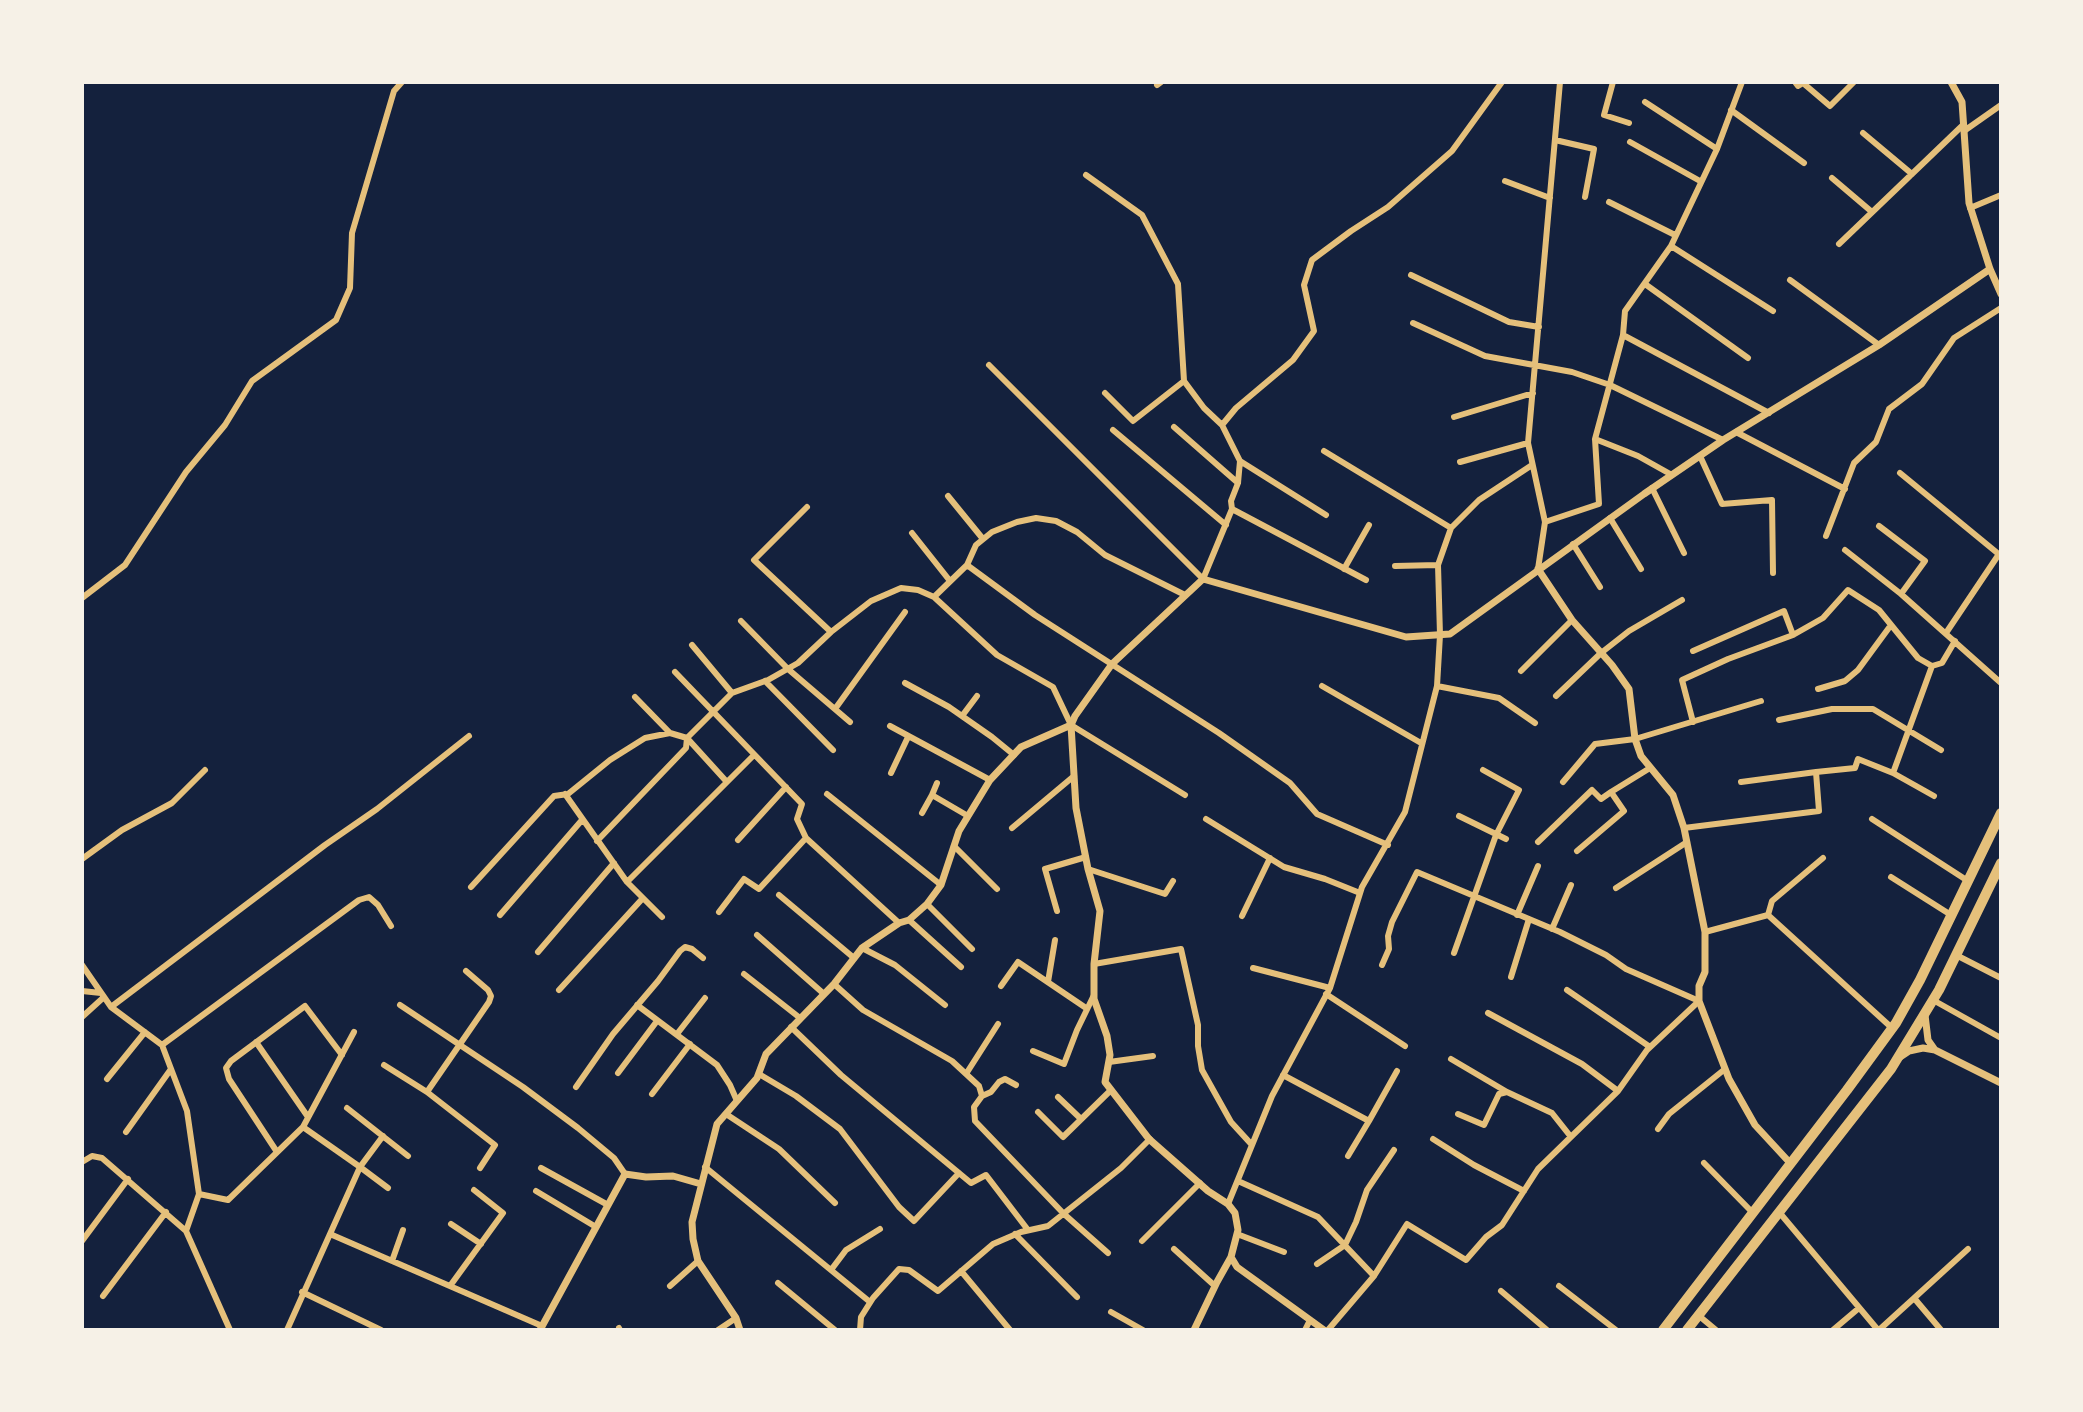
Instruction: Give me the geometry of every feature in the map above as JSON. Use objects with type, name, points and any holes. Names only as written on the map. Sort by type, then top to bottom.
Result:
[{"type":"highway","points":[[1663,1330],[1892,1028],[1920,980],[2001,813]]},
{"type":"highway","points":[[1687,1330],[1898,1059],[1933,1000],[2001,863]]},
{"type":"street","points":[[82,598],[125,565],[186,472],[225,425],[252,380],[336,320],[350,288],[352,233],[394,91],[402,82]]},
{"type":"street","points":[[1222,425],[1236,408],[1293,360],[1314,331],[1304,285],[1312,260],[1388,208],[1452,151],[1503,82]]},
{"type":"street","points":[[1560,82],[1528,443],[1545,522],[1538,569],[1572,620],[1629,689],[1635,739],[1641,756],[1673,795],[1684,828],[1705,932],[1705,972],[1699,986],[1699,1001],[1725,1069],[1755,1125],[1791,1164]]},
{"type":"street","points":[[1613,82],[1604,116],[1629,123]]},
{"type":"street","points":[[1545,522],[1599,504],[1595,437],[1623,335],[1625,311],[1671,246],[1717,149],[1742,82]]},
{"type":"street","points":[[1795,82],[1798,86],[1803,83],[1830,106],[1854,82]]},
{"type":"street","points":[[1951,82],[1962,102],[1970,208],[2001,294]]},
{"type":"street","points":[[1645,102],[1717,149]]},
{"type":"street","points":[[1839,244],[1964,127],[2001,105]]},
{"type":"street","points":[[1731,110],[1804,163]]},
{"type":"street","points":[[1863,133],[1912,174]]},
{"type":"street","points":[[1555,140],[1594,149],[1585,197]]},
{"type":"street","points":[[1630,142],[1700,180]]},
{"type":"street","points":[[1086,175],[1142,215],[1178,284],[1184,381],[1204,408],[1222,425],[1240,461],[1326,515]]},
{"type":"street","points":[[1832,178],[1872,212]]},
{"type":"street","points":[[1505,181],[1550,198]]},
{"type":"street","points":[[1970,208],[2001,195]]},
{"type":"street","points":[[1609,202],[1675,235]]},
{"type":"street","points":[[1671,246],[1773,311]]},
{"type":"street","points":[[989,365],[1203,579],[1406,637],[1440,635],[1450,634],[1573,544],[1723,440],[1879,345],[1990,269]]},
{"type":"street","points":[[1411,275],[1509,322],[1539,327]]},
{"type":"street","points":[[1790,280],[1879,345]]},
{"type":"street","points":[[1645,284],[1748,358]]},
{"type":"street","points":[[1826,536],[1853,463],[1876,442],[1889,409],[1922,384],[1954,338],[2001,308]]},
{"type":"street","points":[[1413,323],[1485,356],[1572,372],[1610,385],[1723,440]]},
{"type":"street","points":[[1623,335],[1769,413]]},
{"type":"street","points":[[1105,393],[1133,421],[1184,381]]},
{"type":"street","points":[[1454,417],[1533,393]]},
{"type":"street","points":[[1174,427],[1238,483]]},
{"type":"street","points":[[1113,429],[1226,524]]},
{"type":"street","points":[[1736,432],[1844,489]]},
{"type":"street","points":[[1595,437],[1672,475]]},
{"type":"street","points":[[1460,462],[1528,443]]},
{"type":"street","points":[[1324,451],[1451,528]]},
{"type":"street","points":[[1700,456],[1721,504],[1772,500],[1773,573]]},
{"type":"street","points":[[740,1330],[736,1318],[698,1261],[692,1222],[717,1124],[759,1074],[766,1054],[834,985],[862,948],[899,923],[909,920],[927,904],[941,885],[959,831],[990,780],[1021,747],[1071,725],[1112,664],[1203,579],[1232,509],[1231,501],[1238,483],[1240,461]]},
{"type":"street","points":[[1228,1204],[1283,1075],[1328,991],[1360,893],[1405,812],[1437,686],[1440,635],[1438,565],[1451,528],[1479,500],[1532,465]]},
{"type":"street","points":[[1900,473],[2000,555],[1946,633]]},
{"type":"street","points":[[1652,488],[1684,553]]},
{"type":"street","points":[[948,496],[983,539]]},
{"type":"street","points":[[807,507],[754,561],[831,632]]},
{"type":"street","points":[[1232,509],[1366,580]]},
{"type":"street","points":[[933,597],[967,565],[976,545],[983,539],[992,532],[1035,517],[1056,521],[1077,532],[1105,555],[1185,595]]},
{"type":"street","points":[[1610,518],[1640,569]]},
{"type":"street","points":[[1344,569],[1369,525]]},
{"type":"street","points":[[1879,526],[1925,561],[1901,594]]},
{"type":"street","points":[[912,533],[950,581]]},
{"type":"street","points":[[1573,544],[1600,587]]},
{"type":"street","points":[[1845,551],[1901,594],[2001,683]]},
{"type":"street","points":[[967,565],[1035,615],[1219,733],[1290,783],[1317,814],[1388,845]]},
{"type":"street","points":[[1395,566],[1438,565]]},
{"type":"street","points":[[597,841],[685,748],[687,738],[732,693],[765,681],[798,663],[831,632],[871,601],[901,588],[918,590],[933,597],[997,655],[1053,687],[1071,725],[1076,808],[1088,869],[1100,911],[1094,964],[1094,994],[1107,1036],[1109,1062],[1105,1082],[1150,1139],[1228,1204],[1235,1213],[1237,1234],[1231,1257],[1194,1330]]},
{"type":"street","points":[[1693,722],[1682,680],[1728,659],[1793,635],[1823,618],[1848,590],[1879,610],[1918,658],[1933,666],[1942,663],[1955,641]]},
{"type":"street","points":[[1556,696],[1601,653],[1629,631],[1682,600]]},
{"type":"street","points":[[1693,651],[1784,611],[1793,635]]},
{"type":"street","points":[[835,709],[905,612]]},
{"type":"street","points":[[1521,671],[1572,620]]},
{"type":"street","points":[[741,621],[788,669],[850,722]]},
{"type":"street","points":[[1818,689],[1845,681],[1858,670],[1891,625]]},
{"type":"street","points":[[692,645],[732,693]]},
{"type":"street","points":[[1893,773],[1933,666]]},
{"type":"street","points":[[675,672],[802,804],[797,819],[806,838],[899,923]]},
{"type":"street","points":[[765,681],[833,750]]},
{"type":"street","points":[[905,683],[962,716],[1014,755]]},
{"type":"street","points":[[1322,686],[1421,743]]},
{"type":"street","points":[[1437,686],[1499,698],[1535,723]]},
{"type":"street","points":[[962,716],[977,696]]},
{"type":"street","points":[[635,697],[670,733]]},
{"type":"street","points":[[1563,782],[1595,744],[1635,739],[1761,701]]},
{"type":"street","points":[[1779,720],[1832,709],[1873,709],[1941,750]]},
{"type":"street","points":[[1071,725],[1185,795]]},
{"type":"street","points":[[890,726],[990,780]]},
{"type":"street","points":[[471,887],[554,796],[565,794],[645,738],[670,733],[687,738],[726,781]]},
{"type":"street","points":[[111,1007],[325,845],[377,809],[469,736]]},
{"type":"street","points":[[891,773],[908,737]]},
{"type":"street","points":[[627,882],[754,755]]},
{"type":"street","points":[[1741,782],[1855,768],[1858,759],[1893,773],[1934,796]]},
{"type":"street","points":[[1538,842],[1591,790],[1601,799],[1650,768]]},
{"type":"street","points":[[82,859],[122,830],[172,803],[205,770]]},
{"type":"street","points":[[1454,953],[1496,835],[1519,790],[1483,770]]},
{"type":"street","points":[[1684,828],[1819,811],[1816,772]]},
{"type":"street","points":[[1012,828],[1074,776]]},
{"type":"street","points":[[922,813],[937,783]]},
{"type":"street","points":[[738,840],[786,787]]},
{"type":"street","points":[[1577,851],[1624,811],[1611,792]]},
{"type":"street","points":[[565,794],[627,882],[663,918]]},
{"type":"street","points":[[827,794],[941,885]]},
{"type":"street","points":[[932,795],[968,816]]},
{"type":"street","points":[[1459,816],[1506,839]]},
{"type":"street","points":[[1206,819],[1284,867],[1360,893]]},
{"type":"street","points":[[1872,819],[1968,881]]},
{"type":"street","points":[[500,915],[582,820]]},
{"type":"street","points":[[719,912],[744,879],[759,890],[806,838]]},
{"type":"street","points":[[1616,888],[1687,842]]},
{"type":"street","points":[[954,846],[997,889]]},
{"type":"street","points":[[1057,911],[1045,869],[1086,857]]},
{"type":"street","points":[[1241,916],[1270,858]]},
{"type":"street","points":[[1768,915],[1772,901],[1823,858]]},
{"type":"street","points":[[538,952],[614,863]]},
{"type":"street","points":[[1517,915],[1538,866]]},
{"type":"street","points":[[1088,869],[1166,894],[1173,881]]},
{"type":"street","points":[[1382,965],[1389,949],[1388,936],[1392,922],[1417,872],[1552,929],[1606,955],[1626,969],[1699,1001]]},
{"type":"street","points":[[1891,877],[1951,915]]},
{"type":"street","points":[[1552,929],[1571,885]]},
{"type":"street","points":[[779,895],[854,958]]},
{"type":"street","points":[[162,1045],[359,900],[369,897],[378,905],[391,926]]},
{"type":"street","points":[[559,990],[643,898]]},
{"type":"street","points":[[927,904],[972,949]]},
{"type":"street","points":[[1705,932],[1768,915]]},
{"type":"street","points":[[1768,915],[1892,1028]]},
{"type":"street","points":[[1511,977],[1529,919]]},
{"type":"street","points":[[909,920],[961,967]]},
{"type":"street","points":[[757,935],[824,994]]},
{"type":"street","points":[[1048,982],[1055,940]]},
{"type":"street","points":[[576,1087],[613,1034],[680,951],[685,947],[692,949],[703,958]]},
{"type":"street","points":[[862,948],[895,965],[945,1005]]},
{"type":"street","points":[[1094,964],[1181,949],[1198,1025],[1202,1070],[1231,1122],[1252,1145]]},
{"type":"street","points":[[1956,955],[2001,978]]},
{"type":"street","points":[[1001,986],[1018,962],[1086,1008]]},
{"type":"street","points":[[82,965],[111,1007],[162,1045],[187,1111],[200,1195],[186,1231]]},
{"type":"street","points":[[1253,968],[1328,991],[1405,1046]]},
{"type":"street","points":[[427,1092],[491,996],[488,990],[466,971]]},
{"type":"street","points":[[744,974],[800,1018]]},
{"type":"street","points":[[834,985],[863,1010],[952,1061],[979,1086],[982,1096]]},
{"type":"street","points":[[1567,990],[1650,1048]]},
{"type":"street","points":[[82,991],[103,995]]},
{"type":"street","points":[[1033,1051],[1064,1065],[1094,994]]},
{"type":"street","points":[[82,1017],[103,995]]},
{"type":"street","points":[[677,1034],[705,998]]},
{"type":"street","points":[[1933,1000],[2001,1038]]},
{"type":"street","points":[[1231,1257],[1237,1267],[1326,1330],[1374,1276],[1407,1224],[1466,1260],[1486,1237],[1502,1225],[1538,1168],[1618,1091],[1650,1048],[1699,1001]]},
{"type":"street","points":[[400,1005],[523,1087],[578,1128],[614,1158],[625,1174],[673,1177],[701,1184]]},
{"type":"street","points":[[637,1005],[717,1065],[730,1084],[737,1101]]},
{"type":"street","points":[[277,1152],[229,1079],[226,1068],[231,1061],[305,1006],[342,1055]]},
{"type":"street","points":[[1488,1013],[1582,1063],[1618,1091]]},
{"type":"street","points":[[1925,1014],[1928,1040],[1936,1050]]},
{"type":"street","points":[[618,1073],[657,1021]]},
{"type":"street","points":[[966,1074],[998,1024]]},
{"type":"street","points":[[791,1027],[841,1075],[971,1183],[986,1175],[1028,1230]]},
{"type":"street","points":[[107,1079],[145,1032]]},
{"type":"street","points":[[200,1195],[228,1200],[303,1126],[354,1032]]},
{"type":"street","points":[[256,1042],[308,1117]]},
{"type":"street","points":[[652,1094],[690,1044]]},
{"type":"street","points":[[1898,1059],[1909,1051],[1923,1048],[1936,1050],[2001,1083]]},
{"type":"street","points":[[1109,1062],[1153,1056]]},
{"type":"street","points":[[1451,1059],[1552,1113],[1571,1136]]},
{"type":"street","points":[[384,1065],[427,1092],[495,1145],[480,1168]]},
{"type":"street","points":[[126,1132],[171,1069]]},
{"type":"street","points":[[1658,1129],[1669,1114],[1725,1069]]},
{"type":"street","points":[[1348,1156],[1397,1072]]},
{"type":"street","points":[[759,1074],[796,1096],[840,1129],[899,1207],[914,1221],[959,1173]]},
{"type":"street","points":[[1283,1075],[1369,1121]]},
{"type":"street","points":[[1016,1084],[1005,1079],[991,1092],[982,1096],[974,1107],[975,1121],[1064,1214],[1108,1253]]},
{"type":"street","points":[[1038,1112],[1063,1137],[1110,1091]]},
{"type":"street","points":[[1458,1114],[1484,1125],[1499,1094],[1507,1091]]},
{"type":"street","points":[[1059,1097],[1081,1119]]},
{"type":"street","points":[[347,1108],[408,1156]]},
{"type":"street","points":[[726,1114],[779,1149],[835,1203]]},
{"type":"street","points":[[303,1126],[388,1188]]},
{"type":"street","points":[[287,1330],[360,1167],[383,1136]]},
{"type":"street","points":[[860,1330],[862,1317],[870,1302],[899,1269],[909,1270],[938,1291],[993,1244],[1015,1234],[1048,1226],[1121,1168],[1150,1139]]},
{"type":"street","points":[[1433,1139],[1474,1165],[1524,1191]]},
{"type":"street","points":[[1317,1264],[1345,1245],[1367,1190],[1394,1150]]},
{"type":"street","points":[[82,1162],[92,1156],[102,1158],[186,1231],[230,1330]]},
{"type":"street","points":[[1704,1163],[1753,1213]]},
{"type":"street","points":[[541,1167],[608,1205]]},
{"type":"street","points":[[705,1167],[870,1302]]},
{"type":"street","points":[[330,1234],[541,1328],[625,1174]]},
{"type":"street","points":[[82,1241],[128,1179]]},
{"type":"street","points":[[1238,1181],[1318,1217],[1374,1276]]},
{"type":"street","points":[[1142,1241],[1200,1183]]},
{"type":"street","points":[[450,1286],[503,1213],[474,1190]]},
{"type":"street","points":[[536,1191],[596,1227]]},
{"type":"street","points":[[103,1296],[166,1212]]},
{"type":"street","points":[[1779,1212],[1878,1330],[1968,1249]]},
{"type":"street","points":[[451,1224],[481,1244]]},
{"type":"street","points":[[831,1270],[846,1250],[880,1228]]},
{"type":"street","points":[[392,1261],[403,1230]]},
{"type":"street","points":[[1015,1234],[1077,1297]]},
{"type":"street","points":[[1237,1234],[1284,1252]]},
{"type":"street","points":[[1174,1249],[1215,1286]]},
{"type":"street","points":[[670,1286],[698,1261]]},
{"type":"street","points":[[961,1271],[1010,1330]]},
{"type":"street","points":[[778,1283],[835,1330]]},
{"type":"street","points":[[1559,1286],[1616,1330]]},
{"type":"street","points":[[1501,1291],[1547,1330]]},
{"type":"street","points":[[302,1293],[381,1330]]},
{"type":"street","points":[[1914,1298],[1941,1330]]},
{"type":"street","points":[[1833,1330],[1859,1308]]},
{"type":"street","points":[[1111,1312],[1143,1330]]},
{"type":"street","points":[[1698,1315],[1716,1330]]},
{"type":"street","points":[[718,1330],[736,1318]]},
{"type":"street","points":[[1305,1330],[1310,1320]]}]
